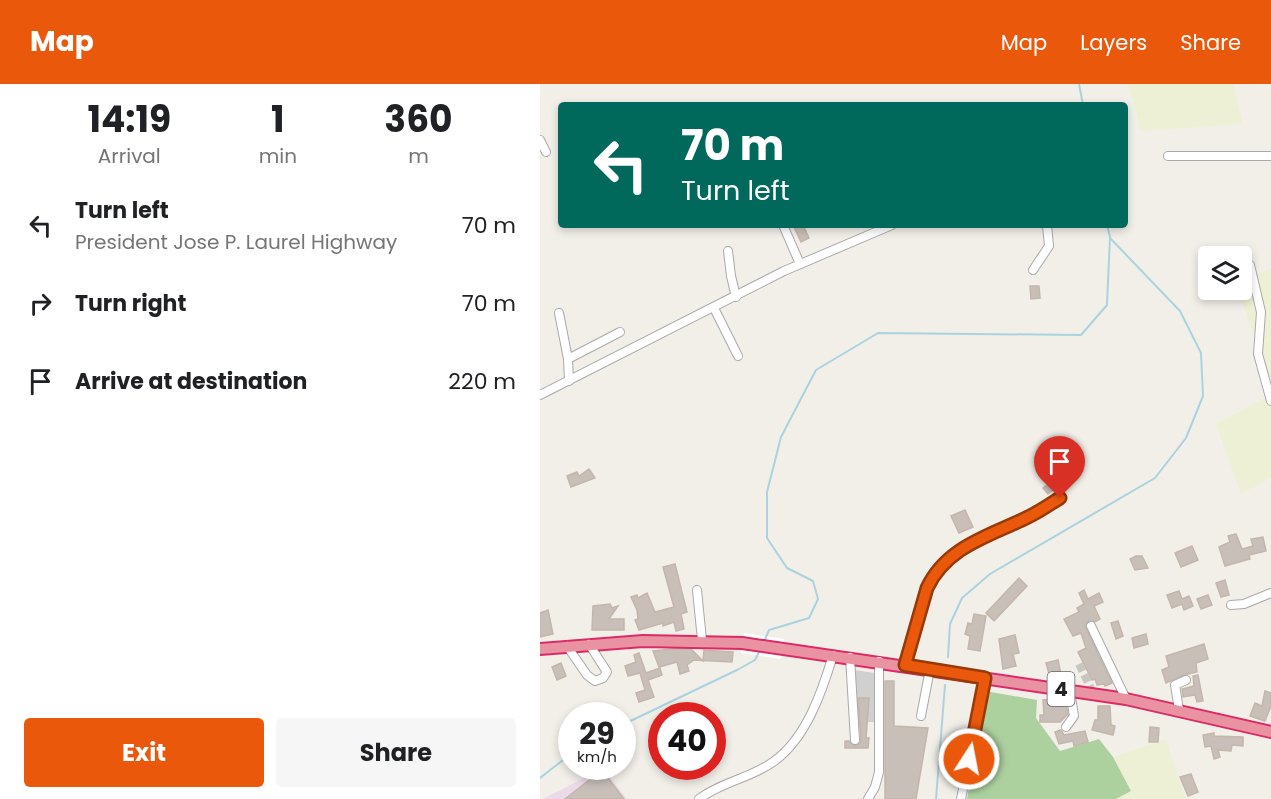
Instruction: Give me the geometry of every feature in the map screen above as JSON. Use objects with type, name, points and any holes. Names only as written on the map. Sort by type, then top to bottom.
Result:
[{"type":"highway","name":"4","points":[[540,649],[589,644],[702,640],[742,643],[879,661],[1126,699],[1271,732]]},
{"type":"street","points":[[540,140],[546,152]]},
{"type":"street","points":[[1168,156],[1271,156]]},
{"type":"street","points":[[784,228],[800,264]]},
{"type":"street","points":[[540,395],[800,264],[885,228]]},
{"type":"street","points":[[1033,270],[1049,246],[1047,228]]},
{"type":"street","points":[[728,251],[730,276],[736,297]]},
{"type":"street","points":[[1252,273],[1262,312],[1258,354],[1271,401]]},
{"type":"street","points":[[714,308],[738,356]]},
{"type":"street","points":[[559,313],[568,359],[569,381]]},
{"type":"street","points":[[568,359],[620,332]]},
{"type":"street","points":[[905,665],[931,579],[970,542],[1026,518],[1060,498]]},
{"type":"street","points":[[697,590],[702,640]]},
{"type":"street","points":[[1231,605],[1244,604],[1271,593]]},
{"type":"street","points":[[1091,626],[1126,699]]},
{"type":"street","points":[[567,646],[587,675],[595,681],[603,678],[607,672],[589,644]]},
{"type":"street","points":[[699,799],[720,786],[773,763],[791,746],[825,681],[833,655]]},
{"type":"street","points":[[850,657],[855,740]]},
{"type":"street","points":[[868,799],[875,787],[879,772],[879,661]]},
{"type":"street","points":[[921,716],[930,669]]},
{"type":"street","points":[[961,799],[985,678]]},
{"type":"street","points":[[1179,710],[1175,686],[1186,680]]},
{"type":"street","points":[[1066,727],[1074,717],[1070,691]]},
{"type":"shaded area","points":[[855,670],[874,673],[874,722],[855,722]]},
{"type":"shaded area","points":[[580,780],[612,780],[627,799],[543,799]]},
{"type":"green space","points":[[1128,84],[1233,84],[1243,124],[1141,131]]},
{"type":"green space","points":[[1271,268],[1271,378],[1269,379],[1241,300],[1252,300],[1252,277]]},
{"type":"green space","points":[[1268,396],[1271,405],[1271,478],[1241,494],[1216,424]]},
{"type":"green space","points":[[985,691],[1037,700],[1036,718],[1060,751],[1099,739],[1113,757],[1131,791],[1116,799],[967,799]]},
{"type":"green space","points":[[1166,739],[1186,799],[1116,799],[1131,791],[1113,757]]},
{"type":"pier","points":[[744,633],[784,639],[781,659],[741,653]]},
{"type":"building","points":[[794,228],[804,228],[809,238],[801,242]]},
{"type":"building","points":[[1030,286],[1039,286],[1040,298],[1031,299]]},
{"type":"building","points":[[589,469],[595,478],[571,487],[567,476],[577,472],[579,476]]},
{"type":"building","points":[[1063,472],[1067,478],[1048,494],[1043,488]]},
{"type":"building","points":[[965,510],[973,527],[959,533],[951,516]]},
{"type":"building","points":[[1236,534],[1242,549],[1253,546],[1251,539],[1263,537],[1266,551],[1249,555],[1250,559],[1225,566],[1219,547],[1230,542],[1228,536]]},
{"type":"building","points":[[1192,546],[1198,560],[1181,567],[1175,553]]},
{"type":"building","points":[[1142,556],[1148,568],[1135,570],[1130,559]]},
{"type":"building","points":[[675,564],[687,612],[681,614],[684,629],[676,631],[674,622],[639,630],[635,620],[638,619],[637,610],[631,597],[637,595],[638,598],[647,593],[655,612],[674,607],[663,567]]},
{"type":"building","points":[[1019,578],[1027,586],[994,621],[986,613]]},
{"type":"building","points":[[1225,580],[1229,595],[1221,597],[1216,583]]},
{"type":"building","points":[[1084,590],[1088,599],[1099,593],[1103,602],[1094,606],[1100,619],[1095,622],[1089,620],[1085,626],[1112,683],[1105,686],[1104,684],[1097,685],[1095,679],[1092,680],[1078,652],[1086,648],[1081,633],[1073,636],[1064,619],[1079,612],[1077,608],[1084,604],[1079,593]]},
{"type":"building","points":[[1179,591],[1182,599],[1189,596],[1193,606],[1184,610],[1182,604],[1172,608],[1167,595]]},
{"type":"building","points":[[1208,595],[1212,605],[1201,609],[1197,599]]},
{"type":"building","points":[[610,604],[612,608],[618,606],[609,619],[624,619],[624,630],[592,630],[593,606]]},
{"type":"building","points":[[548,610],[553,634],[540,637],[540,613]]},
{"type":"building","points":[[974,614],[986,616],[980,651],[968,649],[970,636],[965,634],[968,623],[972,624]]},
{"type":"building","points":[[1118,621],[1123,636],[1116,639],[1111,623]]},
{"type":"building","points":[[1146,634],[1148,644],[1134,648],[1132,638]]},
{"type":"building","points":[[1015,635],[1019,653],[1013,654],[1016,666],[1003,669],[999,639]]},
{"type":"building","points":[[1204,644],[1208,659],[1196,663],[1197,672],[1166,683],[1162,670],[1169,667],[1166,656]]},
{"type":"building","points":[[691,649],[702,660],[694,660],[687,665],[689,671],[680,674],[677,662],[659,667],[653,651]]},
{"type":"building","points":[[704,650],[733,652],[732,662],[703,660]]},
{"type":"building","points":[[639,653],[646,673],[660,668],[662,675],[648,680],[654,697],[639,702],[636,693],[645,690],[640,673],[628,676],[625,666],[636,662],[634,655]]},
{"type":"building","points":[[1058,660],[1061,674],[1050,677],[1046,663]]},
{"type":"building","points":[[561,663],[566,676],[557,680],[552,667]]},
{"type":"building","points":[[1198,675],[1203,701],[1197,702],[1195,695],[1183,697],[1182,689],[1194,686],[1193,676]]},
{"type":"building","points":[[885,681],[894,681],[894,726],[928,728],[916,799],[885,799]]},
{"type":"building","points":[[1265,691],[1271,693],[1271,706],[1265,721],[1250,716],[1255,703],[1262,706]]},
{"type":"building","points":[[858,698],[869,698],[866,738],[869,738],[868,748],[845,748],[845,741],[855,746],[861,742]]},
{"type":"building","points":[[1056,699],[1056,706],[1066,705],[1068,714],[1060,722],[1040,722],[1040,715],[1044,715],[1043,700]]},
{"type":"building","points":[[1098,706],[1110,706],[1111,725],[1115,726],[1113,735],[1092,730],[1095,720],[1098,720]]},
{"type":"building","points":[[1150,727],[1159,728],[1158,742],[1149,742]]},
{"type":"building","points":[[1061,730],[1064,735],[1085,731],[1088,742],[1074,746],[1073,741],[1059,744],[1055,732]]},
{"type":"building","points":[[1214,733],[1214,736],[1243,737],[1243,746],[1232,745],[1231,751],[1218,750],[1220,757],[1214,759],[1211,746],[1205,747],[1203,735]]},
{"type":"building","points":[[1191,774],[1198,792],[1188,796],[1180,777]]},
{"type":"building","points":[[589,780],[610,780],[624,799],[565,799]]},
{"type":"waterway","points":[[1079,84],[1082,102]]},
{"type":"waterway","points":[[764,642],[769,630],[809,618],[818,599],[813,581],[787,568],[767,538],[767,492],[781,437],[816,370],[878,333],[1081,335],[1107,305],[1110,237],[1108,228]]},
{"type":"waterway","points":[[948,657],[950,624],[962,598],[990,574],[1155,478],[1186,438],[1203,396],[1201,353],[1180,311],[1110,238]]},
{"type":"waterway","points":[[636,718],[737,670],[755,660],[760,650]]},
{"type":"waterway","points":[[936,799],[945,685]]},
{"type":"waterway","points":[[540,778],[558,764]]},
{"type":"tunnel","points":[[1079,664],[1094,695]]},
{"type":"route","points":[[969,759],[985,678],[905,665],[927,588],[931,579],[970,542],[1026,518],[1060,498]]}]
